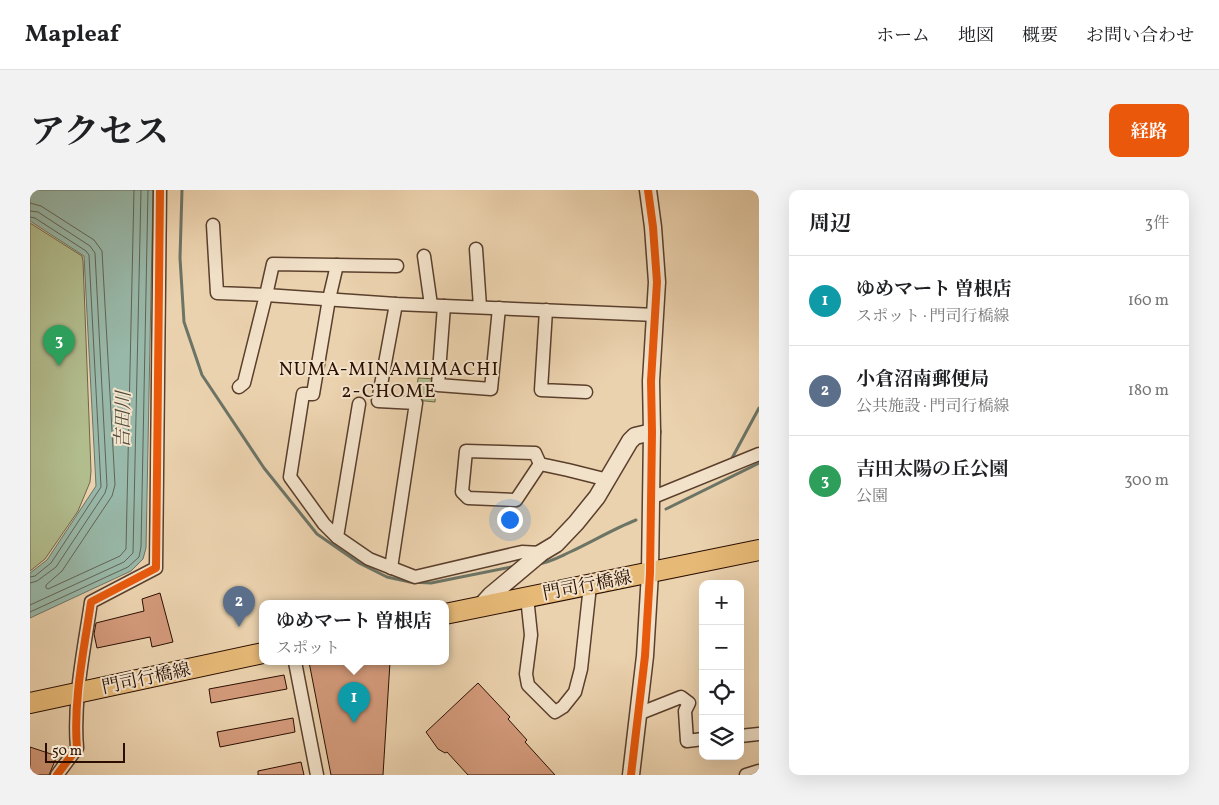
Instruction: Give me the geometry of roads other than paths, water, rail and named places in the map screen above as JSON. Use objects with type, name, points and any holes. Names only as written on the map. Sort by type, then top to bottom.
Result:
[{"type":"main road","name":"門司行橋線","points":[[449,613],[759,550]]},
{"type":"main road","name":"門司行橋線","points":[[30,703],[259,654]]},
{"type":"street","points":[[57,775],[77,748],[78,693],[91,602],[156,568],[160,190]]},
{"type":"street","points":[[631,775],[644,656],[650,573],[651,382],[657,282],[648,190]]},
{"type":"street","points":[[213,225],[217,293],[396,304],[656,315]]},
{"type":"street","points":[[476,249],[480,307]]},
{"type":"street","points":[[424,256],[438,306],[438,386],[491,389],[498,308]]},
{"type":"street","points":[[239,387],[244,383],[273,264],[397,266]]},
{"type":"street","points":[[336,265],[313,394],[303,394],[290,477],[324,524],[337,537],[369,560],[415,577],[522,552],[539,555]]},
{"type":"street","points":[[391,568],[416,403],[378,401],[396,304]]},
{"type":"street","points":[[546,310],[541,390],[586,392]]},
{"type":"street","points":[[337,537],[359,404]]},
{"type":"street","points":[[481,606],[491,595],[539,555],[556,544],[597,497],[635,436],[652,432]]},
{"type":"street","points":[[466,451],[535,453],[540,464],[516,500],[468,498],[462,492],[466,451]]},
{"type":"street","points":[[650,510],[759,454]]},
{"type":"street","points":[[540,464],[608,480]]},
{"type":"street","points":[[527,597],[531,635],[526,674],[528,685],[556,712],[563,707],[575,692],[581,670],[589,585]]},
{"type":"street","points":[[296,665],[317,775]]},
{"type":"street","points":[[638,714],[681,696],[689,703],[685,711],[687,741],[699,740]]},
{"type":"street","points":[[744,736],[759,734]]},
{"type":"street","points":[[746,775],[759,771]]},
{"type":"water","name":"吉田川","points":[[30,190],[153,190],[146,548],[143,559],[131,571],[30,618],[30,573],[47,560],[96,486],[84,256],[30,221]]},
{"type":"waterway","points":[[182,190],[180,258],[184,322],[202,375],[264,468],[317,534],[359,563],[387,577],[410,582],[431,583],[516,566]]},
{"type":"waterway","points":[[731,460],[759,408]]},
{"type":"waterway","points":[[666,509],[759,463]]},
{"type":"waterway","points":[[537,564],[558,558],[636,520]]},
{"type":"place","name":"吉田太陽の丘公園","points":[[59,366]]},
{"type":"place","name":"小倉沼南郵便局","points":[[239,627]]},
{"type":"place","name":"ゆめマート 曽根店","points":[[354,723]]},
{"type":"district","name":"NUMA-MINAMIMACHI 2-CHOME","points":[[389,379]]}]
